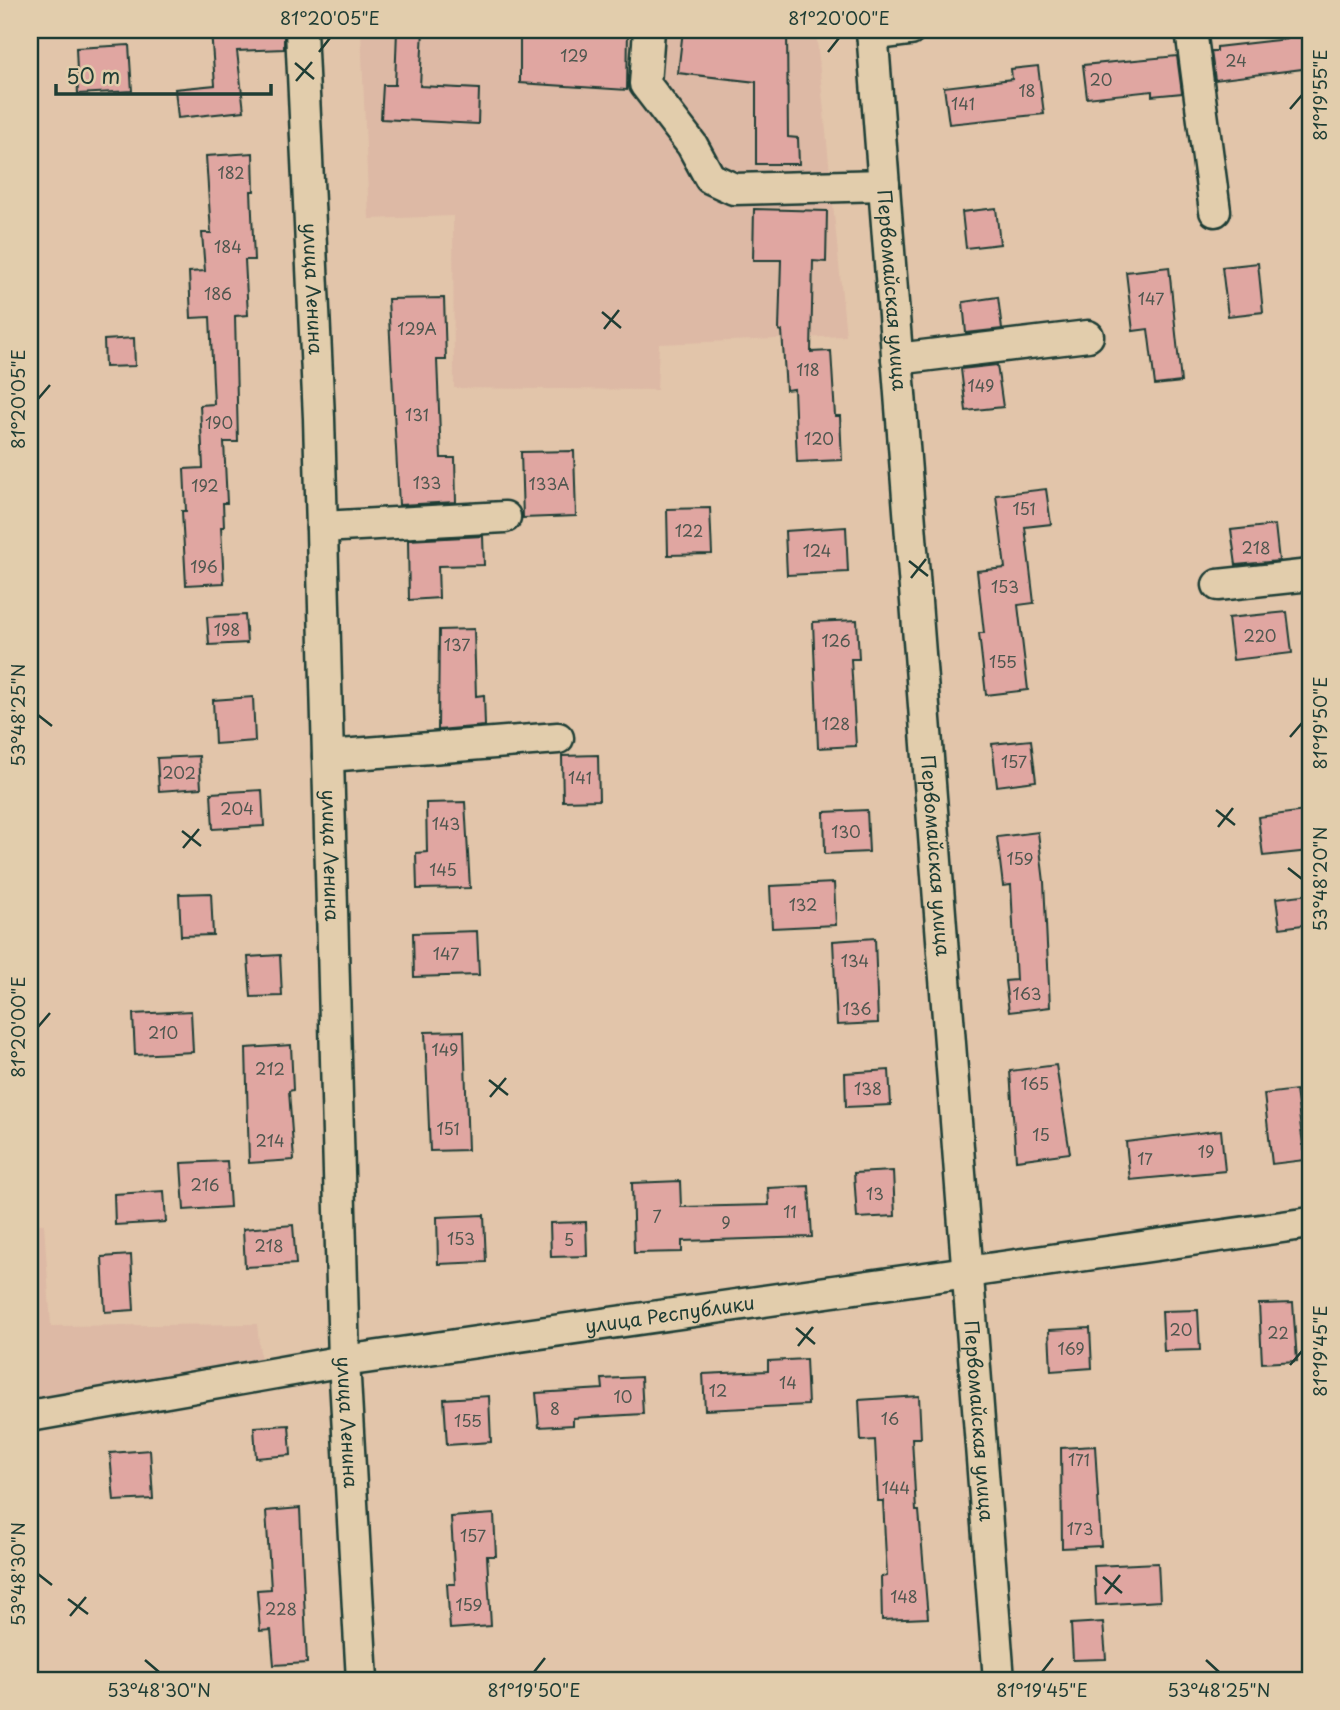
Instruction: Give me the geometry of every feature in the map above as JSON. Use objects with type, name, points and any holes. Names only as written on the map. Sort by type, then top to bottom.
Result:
[{"type":"street","name":"улица Ленина","points":[[302,30],[322,527],[344,1361],[362,1680]]},
{"type":"street","points":[[649,30],[645,84],[692,145],[710,178],[734,189],[884,185]]},
{"type":"street","points":[[872,32],[909,30]]},
{"type":"street","points":[[1191,30],[1215,211]]},
{"type":"street","name":"Первомайская улица","points":[[872,32],[999,1680]]},
{"type":"street","points":[[897,359],[1088,336]]},
{"type":"street","points":[[322,527],[505,517]]},
{"type":"street","points":[[1218,585],[1310,575]]},
{"type":"street","points":[[328,756],[558,738]]},
{"type":"street","name":"улица Республики","points":[[30,1416],[344,1361],[1310,1223]]},
{"type":"shaded area","points":[[361,30],[816,30],[846,336],[659,344],[657,390],[454,388],[453,216],[369,219]]},
{"type":"shaded area","points":[[30,1223],[44,1224],[51,1326],[257,1324],[261,1363],[30,1402]]},
{"type":"building","points":[[211,30],[284,30],[284,49],[237,51],[244,111],[178,118],[175,89],[215,85]]},
{"type":"building","points":[[397,30],[423,30],[420,86],[479,89],[478,124],[381,119],[383,85],[395,85]]},
{"type":"building","points":[[520,30],[628,30],[627,90],[520,83]]},
{"type":"building","points":[[683,30],[787,30],[788,137],[798,138],[799,164],[756,164],[756,82],[678,73]]},
{"type":"building","points":[[1286,30],[1310,30],[1310,68],[1215,80],[1211,51],[1217,51],[1217,47],[1287,39]]},
{"type":"building","points":[[129,45],[132,91],[78,94],[76,48]]},
{"type":"building","points":[[1177,56],[1182,93],[1152,96],[1152,91],[1087,98],[1083,65]]},
{"type":"building","points":[[1038,66],[1044,114],[949,124],[944,87],[1012,79],[1011,69]]},
{"type":"building","points":[[253,153],[254,191],[251,191],[254,260],[245,260],[248,315],[235,316],[238,442],[224,442],[227,503],[223,503],[224,527],[221,527],[224,583],[186,585],[182,511],[186,511],[184,469],[203,468],[200,405],[214,404],[210,317],[191,318],[189,272],[205,271],[202,233],[211,233],[206,156]]},
{"type":"building","points":[[996,208],[1000,244],[966,248],[962,212]]},
{"type":"building","points":[[754,209],[827,211],[826,262],[813,261],[811,352],[831,351],[835,416],[840,416],[842,460],[797,462],[794,389],[786,390],[782,331],[779,330],[781,260],[753,260]]},
{"type":"building","points":[[1258,263],[1263,312],[1228,316],[1222,267]]},
{"type":"building","points":[[1169,267],[1181,382],[1155,385],[1148,329],[1133,331],[1126,272]]},
{"type":"building","points":[[998,297],[1002,329],[966,333],[963,302]]},
{"type":"building","points":[[444,298],[446,360],[437,360],[441,458],[455,458],[456,502],[399,505],[388,299]]},
{"type":"building","points":[[134,338],[135,366],[105,367],[104,340]]},
{"type":"building","points":[[997,365],[1003,407],[966,411],[961,369]]},
{"type":"building","points":[[574,451],[576,516],[523,518],[521,452]]},
{"type":"building","points":[[1046,489],[1051,524],[1025,527],[1034,603],[1018,605],[1028,690],[986,695],[979,633],[984,633],[977,571],[1005,568],[996,495]]},
{"type":"building","points":[[710,508],[712,554],[668,555],[667,509]]},
{"type":"building","points":[[1275,525],[1279,561],[1236,565],[1231,530]]},
{"type":"building","points":[[846,527],[848,572],[787,575],[785,531]]},
{"type":"building","points":[[483,536],[484,565],[438,566],[439,598],[409,600],[408,540]]},
{"type":"building","points":[[1287,612],[1292,653],[1233,660],[1228,618]]},
{"type":"building","points":[[245,615],[247,643],[209,645],[207,617]]},
{"type":"building","points":[[857,620],[859,659],[851,659],[856,746],[818,748],[813,622]]},
{"type":"building","points":[[474,629],[476,696],[484,695],[485,726],[438,730],[439,630]]},
{"type":"building","points":[[253,697],[255,741],[215,744],[213,700]]},
{"type":"building","points":[[1031,740],[1036,781],[997,786],[992,744]]},
{"type":"building","points":[[598,755],[599,800],[563,801],[562,756]]},
{"type":"building","points":[[199,756],[201,788],[159,791],[157,758]]},
{"type":"building","points":[[262,790],[264,826],[213,829],[211,793]]},
{"type":"building","points":[[465,802],[470,888],[417,889],[416,853],[427,852],[426,803]]},
{"type":"building","points":[[867,810],[869,852],[825,854],[824,812]]},
{"type":"building","points":[[1305,811],[1309,851],[1263,856],[1258,817]]},
{"type":"building","points":[[1038,832],[1044,882],[1050,1007],[1009,1012],[1005,981],[1016,980],[1011,885],[1003,886],[997,837]]},
{"type":"building","points":[[834,883],[836,925],[772,928],[770,886]]},
{"type":"building","points":[[211,893],[213,935],[181,936],[179,894]]},
{"type":"building","points":[[1310,894],[1310,924],[1280,928],[1276,898]]},
{"type":"building","points":[[477,931],[479,975],[414,977],[413,933]]},
{"type":"building","points":[[875,938],[878,1023],[837,1025],[833,941]]},
{"type":"building","points":[[280,955],[282,996],[251,997],[248,957]]},
{"type":"building","points":[[191,1011],[193,1052],[135,1055],[133,1014]]},
{"type":"building","points":[[464,1031],[468,1150],[430,1151],[425,1032]]},
{"type":"building","points":[[291,1045],[293,1090],[289,1091],[294,1160],[249,1163],[246,1048]]},
{"type":"building","points":[[1056,1065],[1070,1153],[1016,1160],[1010,1071]]},
{"type":"building","points":[[889,1070],[891,1105],[846,1107],[845,1073]]},
{"type":"building","points":[[1296,1090],[1305,1160],[1272,1164],[1264,1094]]},
{"type":"building","points":[[1221,1130],[1225,1171],[1130,1180],[1126,1142]]},
{"type":"building","points":[[227,1161],[230,1207],[184,1210],[181,1163]]},
{"type":"building","points":[[893,1171],[895,1216],[857,1218],[854,1173]]},
{"type":"building","points":[[680,1181],[681,1207],[769,1205],[768,1188],[809,1186],[812,1237],[682,1241],[682,1252],[634,1253],[632,1183]]},
{"type":"building","points":[[164,1191],[166,1222],[115,1225],[114,1194]]},
{"type":"building","points":[[484,1215],[486,1262],[438,1264],[437,1217]]},
{"type":"building","points":[[586,1222],[587,1256],[551,1257],[550,1223]]},
{"type":"building","points":[[293,1225],[296,1264],[245,1267],[243,1229]]},
{"type":"building","points":[[131,1255],[134,1310],[105,1312],[102,1257]]},
{"type":"building","points":[[1293,1303],[1297,1361],[1262,1363],[1259,1304]]},
{"type":"building","points":[[1198,1310],[1200,1350],[1164,1351],[1162,1311]]},
{"type":"building","points":[[1090,1328],[1092,1368],[1051,1371],[1049,1330]]},
{"type":"building","points":[[806,1359],[808,1405],[705,1410],[703,1374],[768,1371],[768,1361]]},
{"type":"building","points":[[641,1377],[643,1414],[573,1418],[573,1425],[539,1427],[536,1393],[603,1389],[602,1379]]},
{"type":"building","points":[[489,1396],[491,1442],[447,1445],[444,1399]]},
{"type":"building","points":[[919,1396],[921,1438],[912,1438],[916,1511],[919,1511],[928,1618],[882,1620],[881,1577],[887,1576],[883,1501],[878,1501],[875,1440],[861,1441],[859,1400]]},
{"type":"building","points":[[289,1425],[291,1455],[256,1458],[254,1427]]},
{"type":"building","points":[[1095,1446],[1101,1546],[1062,1548],[1061,1448]]},
{"type":"building","points":[[150,1450],[153,1499],[114,1501],[110,1453]]},
{"type":"building","points":[[300,1508],[307,1663],[274,1665],[271,1630],[260,1631],[257,1590],[271,1589],[266,1511]]},
{"type":"building","points":[[494,1514],[496,1556],[487,1556],[491,1626],[450,1629],[447,1584],[455,1584],[451,1517]]},
{"type":"building","points":[[1158,1563],[1160,1601],[1096,1605],[1094,1566]]},
{"type":"building","points":[[1103,1622],[1106,1659],[1073,1660],[1071,1624]]}]
